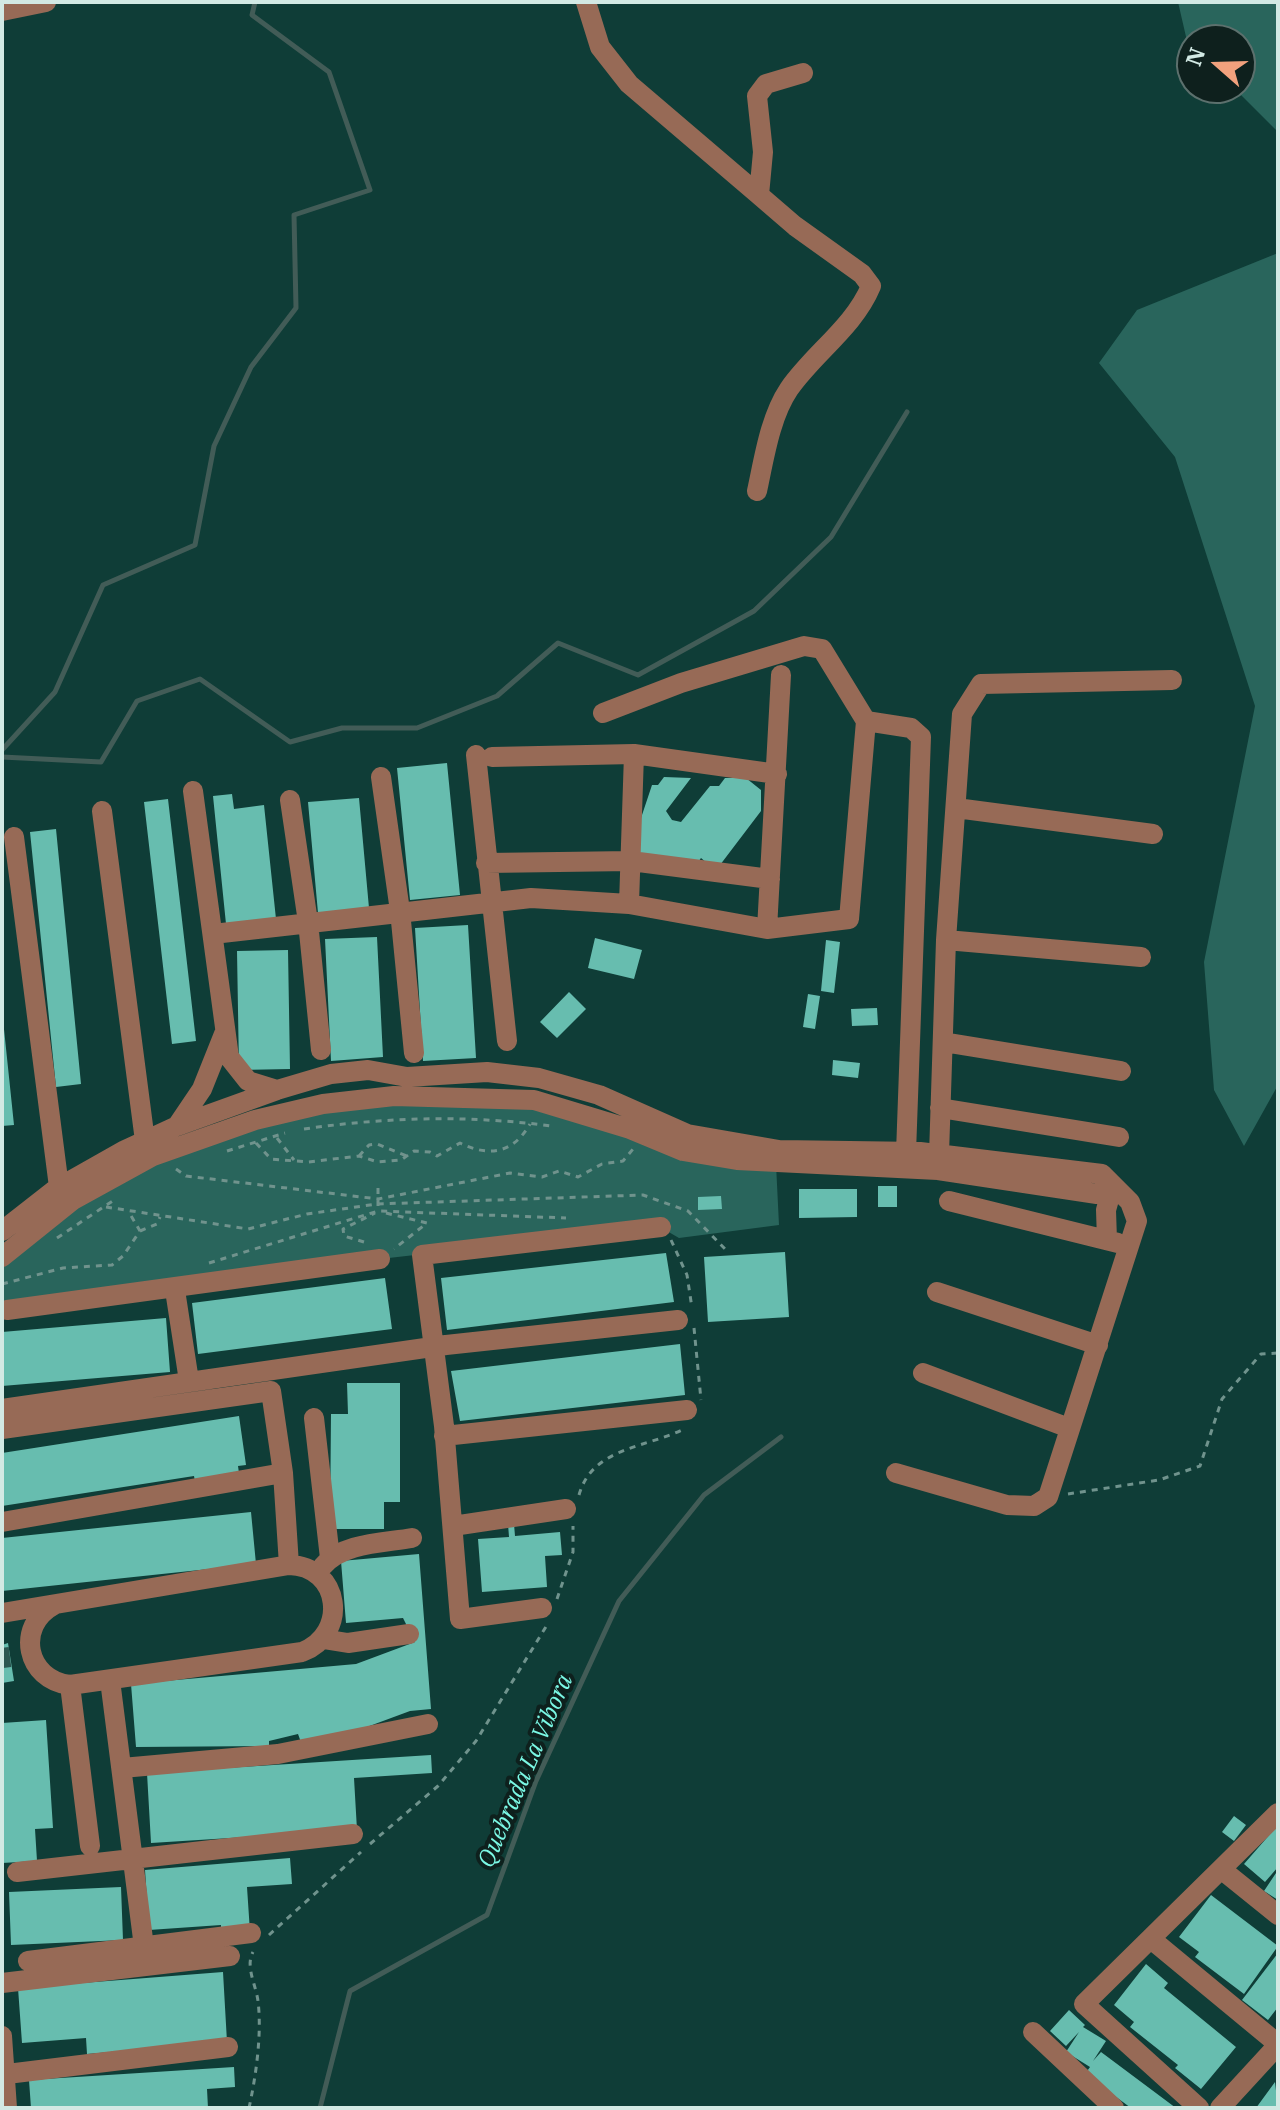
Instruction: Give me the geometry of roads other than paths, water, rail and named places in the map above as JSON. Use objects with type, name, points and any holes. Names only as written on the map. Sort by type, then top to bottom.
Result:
[{"type":"street","points":[[2,11],[46,2]]},
{"type":"street","points":[[586,2],[600,47],[629,84],[795,226],[862,274],[871,286],[863,304],[789,390],[779,410],[757,491]]},
{"type":"street","points":[[759,195],[763,152],[757,96],[766,84],[803,73]]},
{"type":"street","points":[[213,934],[531,898],[629,904],[767,929],[849,919],[866,721],[822,649],[804,646],[681,683],[603,713]]},
{"type":"street","points":[[767,929],[781,675]]},
{"type":"street","points":[[939,1155],[946,940],[962,714],[981,684],[1172,680]]},
{"type":"street","points":[[866,721],[911,728],[921,737],[906,1153]]},
{"type":"street","points":[[507,1041],[493,900],[486,863],[484,756],[634,754],[777,774]]},
{"type":"street","points":[[629,904],[634,754]]},
{"type":"street","points":[[381,777],[400,911],[414,1053]]},
{"type":"street","points":[[193,791],[229,1057],[248,1081],[277,1090]]},
{"type":"street","points":[[290,800],[308,922],[321,1050]]},
{"type":"street","points":[[956,808],[1153,834]]},
{"type":"street","points":[[102,811],[145,1141]]},
{"type":"street","points":[[14,837],[59,1187]]},
{"type":"street","points":[[486,863],[631,861],[770,879]]},
{"type":"street","points":[[946,940],[1141,957]]},
{"type":"street","points":[[177,1126],[202,1089],[225,1029]]},
{"type":"street","points":[[943,1042],[1121,1071]]},
{"type":"street","points":[[2,1231],[59,1187],[177,1126],[331,1074],[368,1070],[407,1077],[460,1072],[514,1075],[599,1095],[687,1134],[779,1150],[939,1155],[1102,1174],[1130,1202],[1137,1221],[1048,1497],[1034,1506],[1007,1505],[896,1473]]},
{"type":"street","points":[[385,1074],[389,1081],[387,1096]]},
{"type":"street","points":[[599,1095],[601,1119]]},
{"type":"street","points":[[6,1264],[73,1200],[153,1156],[245,1122],[323,1104],[387,1096],[534,1100],[601,1119],[683,1151],[737,1160],[938,1170],[1097,1194],[1113,1185]]},
{"type":"street","points":[[940,1108],[1119,1137]]},
{"type":"street","points":[[1107,1240],[1106,1210],[1113,1185]]},
{"type":"street","points":[[949,1201],[1130,1246]]},
{"type":"street","points":[[548,1612],[460,1619],[444,1436],[422,1255],[661,1227]]},
{"type":"street","points":[[7,1310],[175,1290],[382,1251]]},
{"type":"street","points":[[175,1290],[189,1381]]},
{"type":"street","points":[[937,1292],[1098,1345]]},
{"type":"street","points":[[2,1409],[432,1347],[678,1320]]},
{"type":"street","points":[[923,1373],[1069,1428]]},
{"type":"street","points":[[2,1429],[271,1391],[283,1473],[289,1565]]},
{"type":"street","points":[[444,1436],[690,1414]]},
{"type":"street","points":[[54,1605],[41,1615],[10,1653],[53,1681],[70,1685],[302,1652],[323,1639],[332,1625],[335,1609],[323,1566],[314,1418]]},
{"type":"street","points":[[2,1522],[283,1473]]},
{"type":"street","points":[[453,1526],[572,1509]]},
{"type":"street","points":[[2,1613],[289,1565],[323,1566],[347,1550],[412,1538]]},
{"type":"street","points":[[32,1629],[30,1651],[40,1671]]},
{"type":"street","points":[[323,1639],[348,1643],[409,1634]]},
{"type":"street","points":[[110,1680],[144,1947]]},
{"type":"street","points":[[70,1685],[90,1846]]},
{"type":"street","points":[[122,1768],[278,1754],[428,1724]]},
{"type":"street","points":[[1199,2108],[1084,2004],[1278,1813]]},
{"type":"street","points":[[17,1872],[353,1834]]},
{"type":"street","points":[[1221,1869],[1278,1915]]},
{"type":"street","points":[[28,1961],[144,1947],[259,1938]]},
{"type":"street","points":[[1151,1939],[1278,2045],[1220,2108]]},
{"type":"street","points":[[2,1983],[230,1956]]},
{"type":"street","points":[[1033,2032],[1114,2108]]},
{"type":"street","points":[[2,2036],[7,2108]]},
{"type":"street","points":[[7,2074],[228,2047]]},
{"type":"waterway","points":[[2,750],[55,692],[103,585],[195,545],[214,446],[251,367],[296,308],[294,215],[370,190],[329,72],[252,15],[255,2]]},
{"type":"waterway","points":[[2,757],[101,762],[137,701],[200,679],[290,742],[342,728],[417,728],[497,696],[558,643],[638,675],[754,611],[831,537],[907,412]]},
{"type":"waterway","name":"Quebrada La Vibora","points":[[320,2108],[350,1991],[487,1915],[536,1781],[619,1601],[704,1495],[781,1437]]},
{"type":"tunnel","points":[[2,1658],[10,1657]]}]
